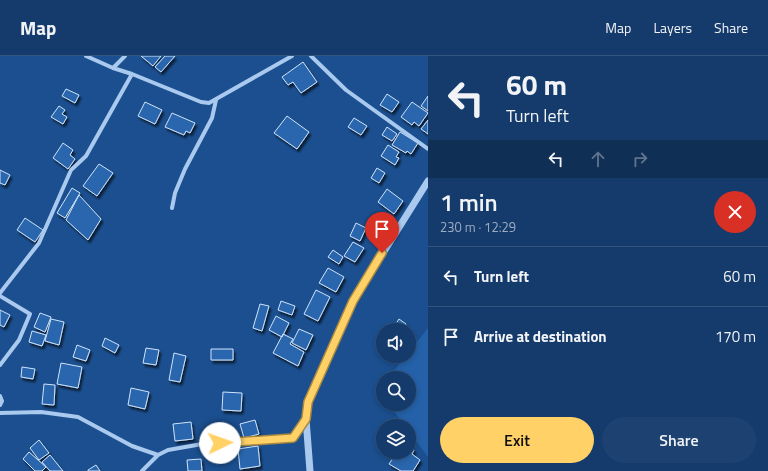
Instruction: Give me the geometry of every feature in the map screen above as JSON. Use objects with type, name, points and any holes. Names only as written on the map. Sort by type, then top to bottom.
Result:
[{"type":"street","points":[[86,56],[201,102],[209,103],[292,56]]},
{"type":"street","points":[[113,68],[125,56]]},
{"type":"street","points":[[311,56],[346,90],[428,149]]},
{"type":"street","points":[[0,365],[19,340],[30,314],[0,294],[39,243],[71,170],[86,156],[132,74]]},
{"type":"street","points":[[172,208],[175,193],[185,169],[212,118],[216,100]]},
{"type":"street","points":[[310,471],[306,419],[308,402],[353,301],[428,181]]},
{"type":"street","points":[[0,396],[2,401],[0,405]]},
{"type":"street","points":[[0,413],[41,412],[78,417],[132,446],[158,455]]},
{"type":"street","points":[[142,471],[158,455],[168,450],[208,443],[293,438],[306,419]]},
{"type":"shaded area","points":[[428,328],[428,457],[416,441],[416,419],[400,419],[394,411],[416,411],[416,371],[394,371],[400,363],[416,363],[416,343]]},
{"type":"building","points":[[141,56],[161,56],[153,66]]},
{"type":"building","points":[[165,56],[175,56],[161,72],[155,67]]},
{"type":"building","points":[[303,62],[317,82],[301,93],[293,82],[288,85],[282,77]]},
{"type":"building","points":[[66,89],[79,95],[75,103],[62,96]]},
{"type":"building","points":[[387,94],[399,102],[392,112],[380,105]]},
{"type":"building","points":[[428,96],[428,111],[421,106]]},
{"type":"building","points":[[145,102],[162,110],[155,124],[138,116]]},
{"type":"building","points":[[412,102],[428,113],[419,126],[414,122],[412,125],[401,117]]},
{"type":"building","points":[[59,106],[65,110],[62,114],[67,117],[63,124],[51,117]]},
{"type":"building","points":[[172,113],[195,123],[190,133],[186,131],[184,135],[165,127]]},
{"type":"building","points":[[287,116],[309,132],[297,149],[274,133]]},
{"type":"building","points":[[354,118],[367,126],[361,135],[348,127]]},
{"type":"building","points":[[428,120],[428,134],[421,129]]},
{"type":"building","points":[[387,127],[397,134],[392,141],[382,135]]},
{"type":"building","points":[[400,132],[418,143],[411,154],[407,151],[406,153],[392,145]]},
{"type":"building","points":[[63,143],[73,150],[70,155],[75,159],[68,169],[53,158]]},
{"type":"building","points":[[388,145],[399,152],[396,157],[399,158],[395,165],[381,156]]},
{"type":"building","points":[[99,164],[113,173],[97,196],[83,186]]},
{"type":"building","points":[[377,168],[385,173],[379,183],[371,178]]},
{"type":"building","points":[[0,170],[10,175],[5,185],[0,183]]},
{"type":"building","points":[[72,188],[80,193],[65,218],[57,213]]},
{"type":"building","points":[[387,189],[403,201],[394,214],[378,202]]},
{"type":"building","points":[[79,195],[101,219],[88,240],[66,220]]},
{"type":"building","points":[[25,218],[43,230],[35,242],[17,230]]},
{"type":"building","points":[[356,223],[366,228],[360,241],[350,236]]},
{"type":"building","points":[[353,242],[364,248],[355,262],[344,256]]},
{"type":"building","points":[[333,250],[343,257],[339,264],[328,257]]},
{"type":"building","points":[[328,268],[344,277],[336,292],[319,283]]},
{"type":"building","points":[[316,290],[330,297],[318,321],[304,314]]},
{"type":"building","points":[[281,301],[295,306],[292,315],[278,310]]},
{"type":"building","points":[[260,304],[269,306],[262,331],[253,328]]},
{"type":"building","points":[[0,310],[10,315],[4,327],[0,325]]},
{"type":"building","points":[[40,313],[51,317],[45,332],[34,327]]},
{"type":"building","points":[[276,316],[289,323],[282,337],[269,330]]},
{"type":"building","points":[[51,319],[64,322],[59,345],[45,341]]},
{"type":"building","points":[[399,319],[405,323],[396,323]]},
{"type":"building","points":[[299,329],[313,335],[306,350],[292,343]]},
{"type":"building","points":[[32,331],[46,335],[42,346],[29,342]]},
{"type":"building","points":[[283,334],[293,339],[290,344],[304,352],[298,366],[273,353]]},
{"type":"building","points":[[105,338],[119,345],[115,353],[102,346]]},
{"type":"building","points":[[77,345],[90,350],[86,361],[73,357]]},
{"type":"building","points":[[146,348],[159,350],[156,365],[143,363]]},
{"type":"building","points":[[211,349],[233,349],[233,360],[211,360]]},
{"type":"building","points":[[174,353],[186,356],[180,382],[169,380]]},
{"type":"building","points":[[61,363],[82,367],[78,388],[57,384]]},
{"type":"building","points":[[22,367],[35,369],[33,379],[21,377]]},
{"type":"building","points":[[44,384],[55,385],[54,405],[42,404]]},
{"type":"building","points":[[131,388],[149,392],[145,409],[128,405]]},
{"type":"building","points":[[223,392],[242,393],[241,411],[222,410]]},
{"type":"building","points":[[255,420],[259,434],[244,438],[240,424]]},
{"type":"building","points":[[191,422],[193,439],[175,441],[173,424]]},
{"type":"building","points":[[39,440],[49,453],[39,460],[30,448]]},
{"type":"building","points":[[258,446],[260,466],[240,469],[238,449]]},
{"type":"building","points":[[29,452],[46,467],[42,471],[35,471],[23,459]]},
{"type":"building","points":[[50,455],[63,471],[50,471],[42,462]]},
{"type":"building","points":[[416,457],[420,460],[413,471],[401,471],[389,464],[392,459],[416,459]]},
{"type":"building","points":[[201,459],[202,471],[188,471],[187,460]]},
{"type":"building","points":[[96,465],[100,471],[88,471],[88,470]]},
{"type":"route","points":[[220,443],[293,438],[306,419],[308,402],[353,301],[382,253]]}]
